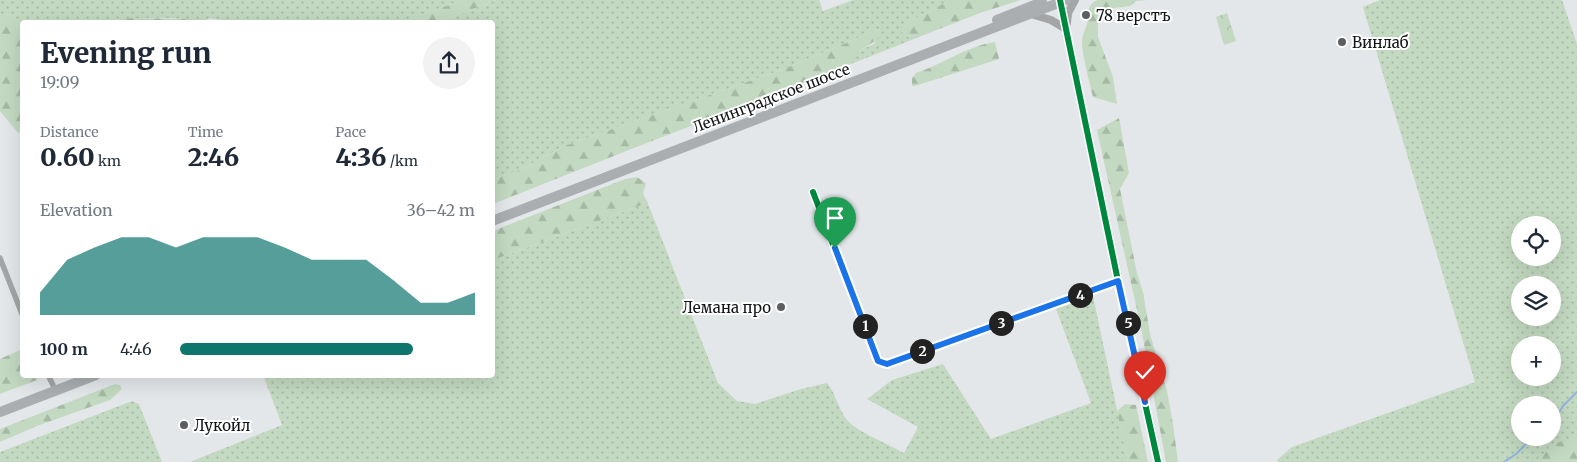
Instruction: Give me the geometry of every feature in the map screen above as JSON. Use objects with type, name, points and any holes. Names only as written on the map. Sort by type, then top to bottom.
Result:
[{"type":"highway","name":"Ленинградское шоссе","points":[[495,213],[1048,0]]},
{"type":"highway","name":"Ленинградское шоссе","points":[[495,220],[1062,1]]},
{"type":"highway","points":[[0,405],[71,378]]},
{"type":"highway","points":[[0,412],[88,378]]},
{"type":"street","points":[[1066,30],[1068,13],[1075,0]]},
{"type":"street","points":[[1062,1],[1066,30],[1118,281],[1158,462]]},
{"type":"street","points":[[1031,14],[1051,20],[1066,30]]},
{"type":"street","points":[[813,192],[878,361],[887,364],[1118,281]]},
{"type":"street","points":[[0,258],[20,309]]},
{"type":"street","points":[[50,378],[53,385]]},
{"type":"green space","points":[[0,0],[462,0],[409,20],[220,20],[209,18],[206,20],[186,20],[150,18],[20,20],[20,27],[15,23],[0,20]]},
{"type":"green space","points":[[462,0],[496,0],[444,20],[409,20]]},
{"type":"green space","points":[[496,0],[819,0],[823,11],[853,0],[950,0],[906,24],[902,32],[907,37],[919,37],[841,68],[853,62],[861,50],[874,44],[879,29],[784,69],[564,146],[524,168],[495,178],[495,20],[444,20]]},
{"type":"green space","points":[[950,0],[1021,0],[980,13],[919,37],[907,37],[902,32],[906,24]]},
{"type":"green space","points":[[1098,0],[1148,0],[1136,1],[1130,6],[1114,8],[1104,14],[1098,24],[1098,37],[1113,77],[1117,104],[1093,97],[1083,55],[1082,39],[1089,8],[1092,3]]},
{"type":"green space","points":[[1380,0],[1562,0],[1577,44],[1577,438],[1570,438],[1561,444],[1561,396],[1511,396],[1511,446],[1558,446],[1535,462],[1278,462],[1277,460],[1292,447],[1475,382],[1363,7]]},
{"type":"green space","points":[[1227,13],[1236,41],[1224,45],[1216,17]]},
{"type":"green space","points":[[5,14],[20,27],[20,132],[18,133],[0,111],[0,20]]},
{"type":"green space","points":[[133,18],[186,20],[112,20]]},
{"type":"green space","points":[[879,29],[880,35],[858,53],[853,62],[841,68],[495,203],[495,178],[524,168],[564,146],[784,69]]},
{"type":"green space","points":[[995,42],[999,59],[912,86],[912,78],[916,73],[975,47]]},
{"type":"green space","points":[[1119,118],[1129,173],[1120,189],[1137,273],[1143,292],[1150,334],[1167,391],[1178,462],[1166,462],[1141,328],[1097,130]]},
{"type":"green space","points":[[637,177],[646,183],[643,194],[647,201],[642,205],[495,259],[495,230],[625,179]]},
{"type":"green space","points":[[647,201],[718,383],[737,401],[755,404],[801,389],[827,383],[851,424],[904,453],[918,427],[867,399],[892,380],[943,364],[991,439],[1091,403],[1056,309],[1093,296],[1128,462],[190,462],[282,425],[264,378],[495,378],[495,259],[642,205]]},
{"type":"green space","points":[[20,350],[20,378],[38,378],[0,394],[0,359]]},
{"type":"green space","points":[[115,384],[120,385],[122,389],[110,400],[37,426],[0,442],[0,429]]},
{"type":"green space","points":[[132,401],[139,404],[162,462],[0,462],[0,452]]},
{"type":"green space","points":[[1125,404],[1136,405],[1148,462],[1128,462],[1117,411]]},
{"type":"green space","points":[[1577,438],[1577,462],[1535,462],[1552,446],[1561,446],[1561,441]]},
{"type":"waterway","points":[[1561,409],[1577,392]]},
{"type":"waterway","points":[[1504,462],[1524,446]]},
{"type":"cycle path","points":[[1060,0],[1118,281],[1158,462]]},
{"type":"cycle path","points":[[813,192],[878,361],[887,364],[1118,281]]},
{"type":"place","name":"78 верстъ","points":[[1086,15]]},
{"type":"place","name":"Винлаб","points":[[1342,42]]},
{"type":"place","name":"Лемана про","points":[[781,307]]},
{"type":"place","name":"Лукойл","points":[[184,425]]},
{"type":"route","points":[[835,248],[878,361],[887,364],[1118,281],[1145,402]]}]
